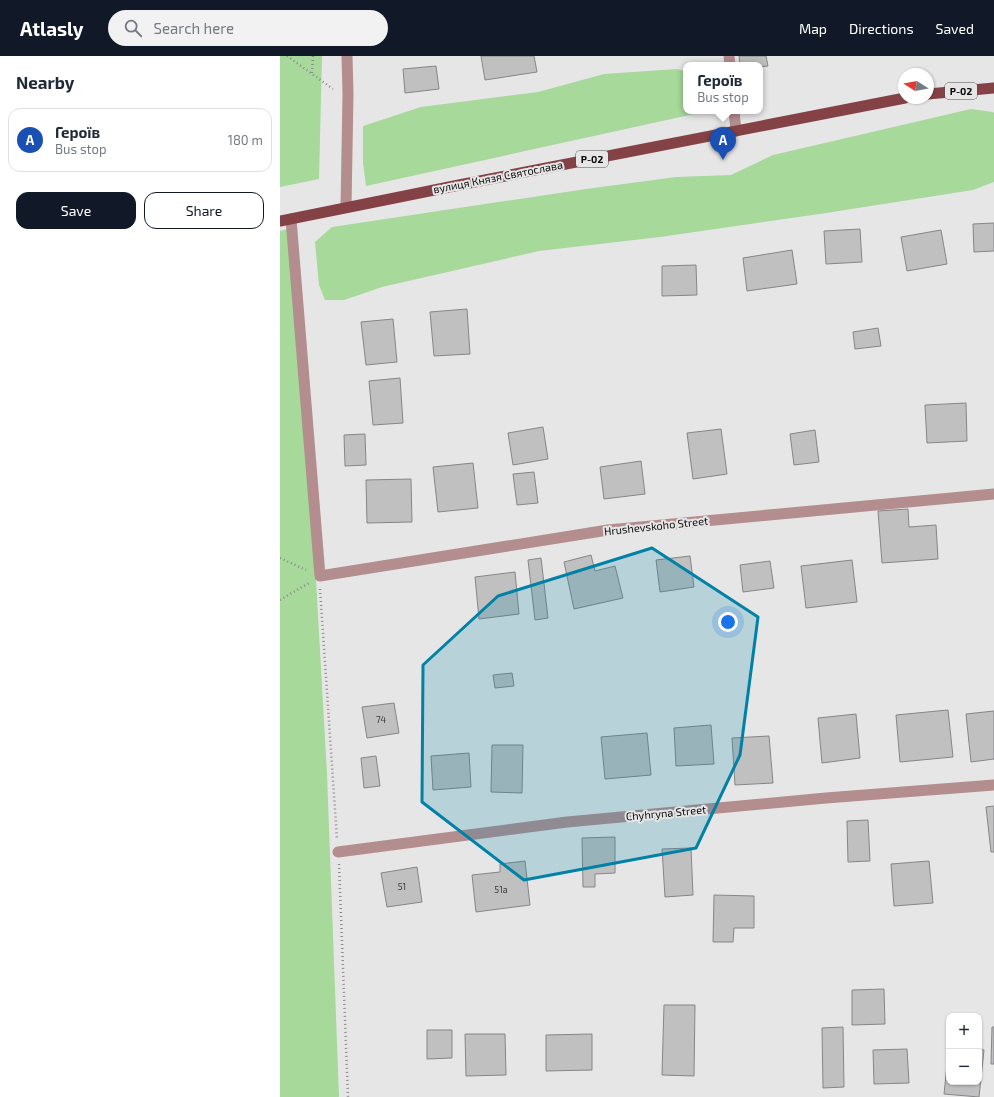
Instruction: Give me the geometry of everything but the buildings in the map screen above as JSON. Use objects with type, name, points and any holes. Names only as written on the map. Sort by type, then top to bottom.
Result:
[{"type":"main road","name":"Р-02","points":[[934,93],[994,88]]},
{"type":"main road","name":"вулиця Князя Святослава","points":[[285,220],[898,99]]},
{"type":"street","points":[[346,207],[348,100],[347,56]]},
{"type":"street","points":[[734,114],[736,132]]},
{"type":"street","points":[[285,220],[320,576]]},
{"type":"street","name":"Hrushevskoho Street","points":[[320,576],[608,530],[994,494]]},
{"type":"street","name":"Chyhryna Street","points":[[338,852],[567,822],[994,784]]},
{"type":"path","points":[[287,56],[348,100]]},
{"type":"path","points":[[312,74],[313,56]]},
{"type":"path","points":[[280,558],[320,576]]},
{"type":"path","points":[[280,600],[320,576]]},
{"type":"highlighted area","points":[[652,548],[758,617],[740,755],[696,848],[524,880],[422,802],[423,665],[498,596]]},
{"type":"green space","points":[[280,56],[322,56],[319,179],[280,187]]},
{"type":"green space","points":[[677,69],[683,70],[683,114],[694,114],[366,186],[363,163],[363,126],[421,107],[538,92],[604,74]]},
{"type":"green space","points":[[971,109],[994,113],[994,182],[973,190],[660,237],[539,251],[382,287],[344,300],[325,300],[319,285],[315,242],[332,227],[676,177],[731,175],[773,155]]},
{"type":"green space","points":[[296,227],[327,774],[339,1097],[280,1097],[280,231]]},
{"type":"place","name":"Героїв","points":[[723,160]]}]
